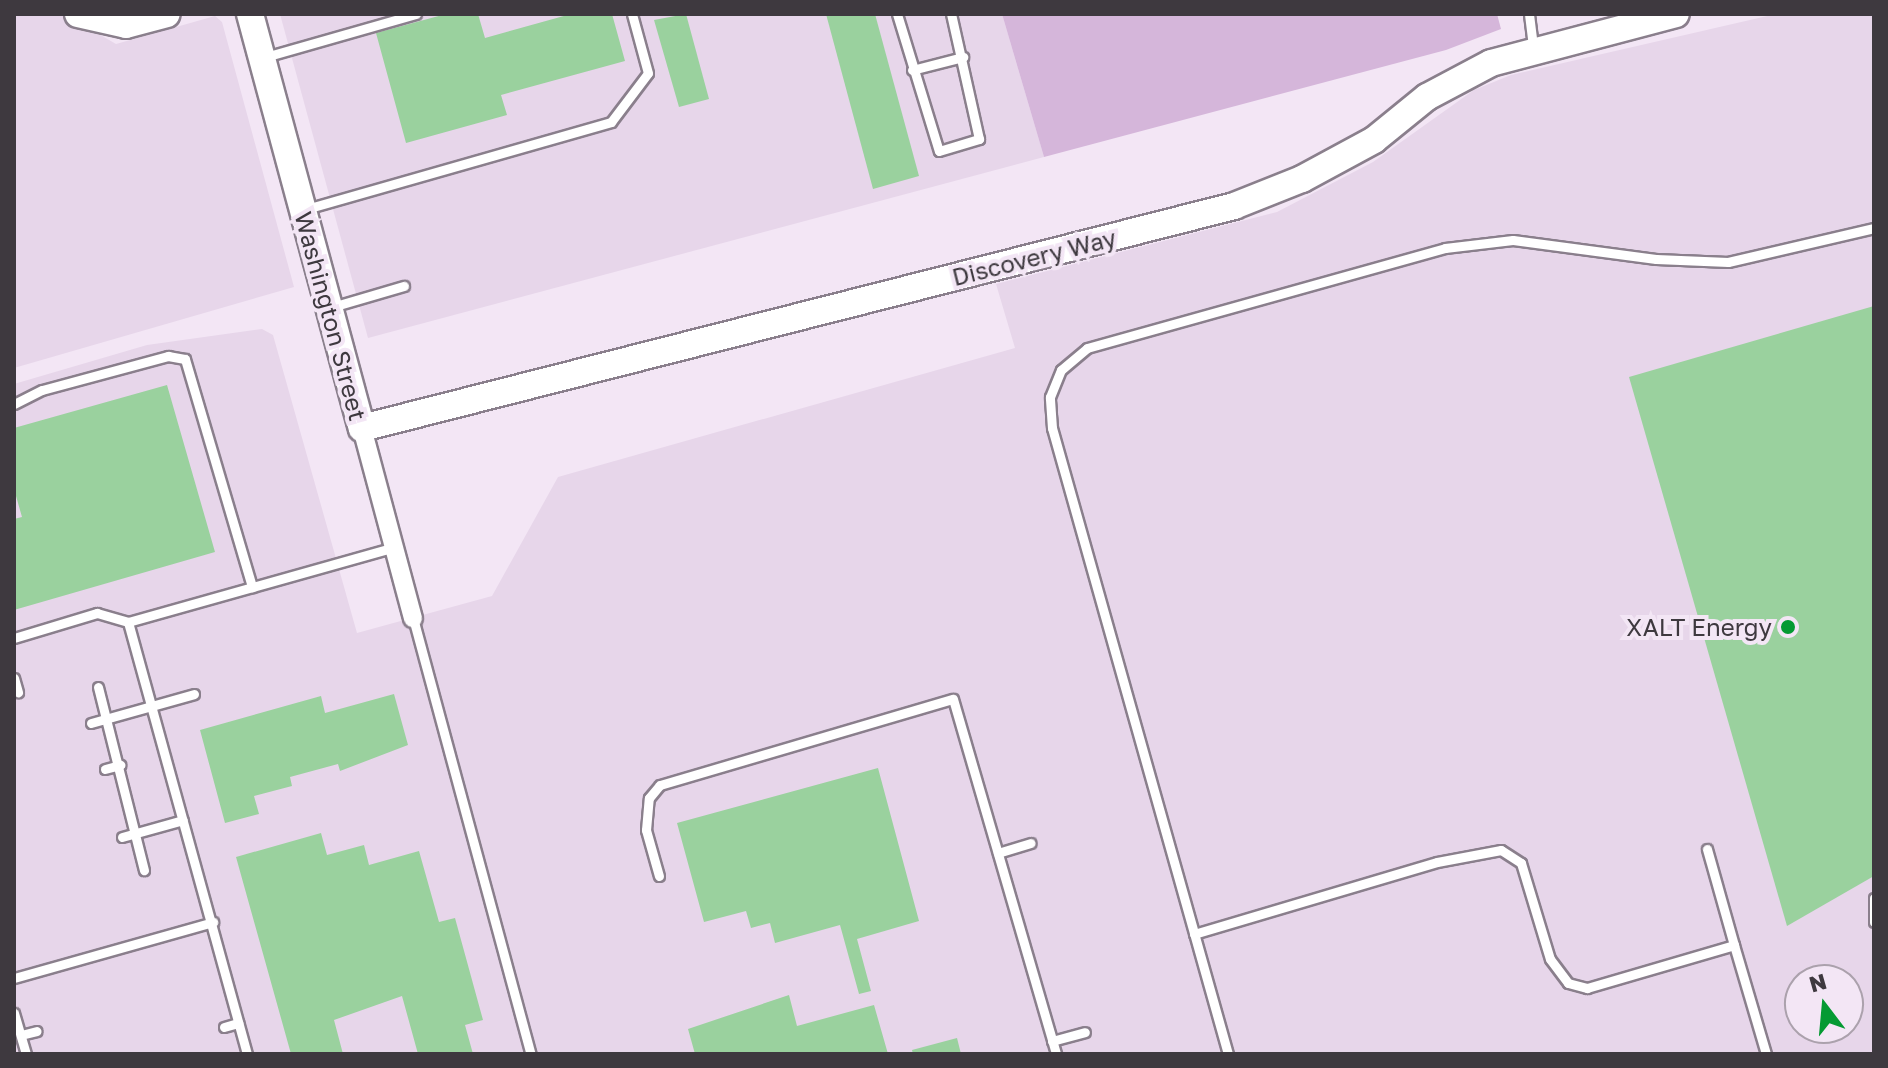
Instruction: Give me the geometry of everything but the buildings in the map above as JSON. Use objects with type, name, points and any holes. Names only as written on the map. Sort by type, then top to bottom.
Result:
[{"type":"street","points":[[78,14],[126,25],[167,14]]},
{"type":"street","name":"Washington Street","points":[[250,14],[413,618]]},
{"type":"street","name":"Discovery Way","points":[[362,428],[1234,206],[1314,173],[1374,140],[1427,97],[1491,63],[1676,14]]},
{"type":"lane","points":[[303,210],[611,122],[648,73],[632,14]]},
{"type":"lane","points":[[897,14],[939,151],[972,146],[979,139],[977,114],[951,14]]},
{"type":"lane","points":[[1529,14],[1533,52]]},
{"type":"lane","points":[[261,58],[411,15]]},
{"type":"lane","points":[[912,70],[963,57]]},
{"type":"lane","points":[[1228,1054],[1052,428],[1050,397],[1061,370],[1087,348],[1445,248],[1513,240],[1656,259],[1728,262],[1874,228]]},
{"type":"lane","points":[[329,308],[404,286]]},
{"type":"lane","points":[[14,404],[42,390],[168,356],[185,359],[252,587]]},
{"type":"lane","points":[[14,638],[97,613],[128,622],[395,547]]},
{"type":"lane","points":[[413,618],[531,1054]]},
{"type":"lane","points":[[128,622],[247,1054]]},
{"type":"lane","points":[[14,678],[18,692]]},
{"type":"lane","points":[[98,687],[139,832],[144,870]]},
{"type":"lane","points":[[91,723],[194,694]]},
{"type":"lane","points":[[659,876],[646,830],[649,798],[660,785],[953,699],[1056,1054]]},
{"type":"lane","points":[[105,769],[120,765]]},
{"type":"lane","points":[[122,837],[183,820]]},
{"type":"lane","points":[[998,853],[1031,843]]},
{"type":"lane","points":[[1707,849],[1766,1054]]},
{"type":"lane","points":[[1194,934],[1437,862],[1501,850],[1521,863],[1550,959],[1568,983],[1587,988],[1734,945]]},
{"type":"lane","points":[[1874,898],[1874,922]]},
{"type":"lane","points":[[14,978],[213,922]]},
{"type":"lane","points":[[211,981],[225,976]]},
{"type":"lane","points":[[14,1013],[26,1054]]},
{"type":"lane","points":[[224,1027],[238,1023]]},
{"type":"lane","points":[[21,1035],[37,1031]]},
{"type":"lane","points":[[1052,1041],[1085,1032]]},
{"type":"shaded area","points":[[14,14],[64,14],[116,44],[215,16],[222,22],[294,287],[14,368]]},
{"type":"shaded area","points":[[280,14],[1002,14],[1044,157],[368,338]]},
{"type":"shaded area","points":[[1002,14],[1497,14],[1501,29],[1446,50],[1044,157]]},
{"type":"shaded area","points":[[1776,14],[1874,14],[1874,1054],[14,1054],[14,384],[147,345],[262,329],[273,335],[357,633],[492,596],[558,477],[1015,348],[996,284],[1277,212],[1373,162],[1474,90],[1511,75]]},
{"type":"place","name":"XALT Energy","points":[[1788,627]]}]
